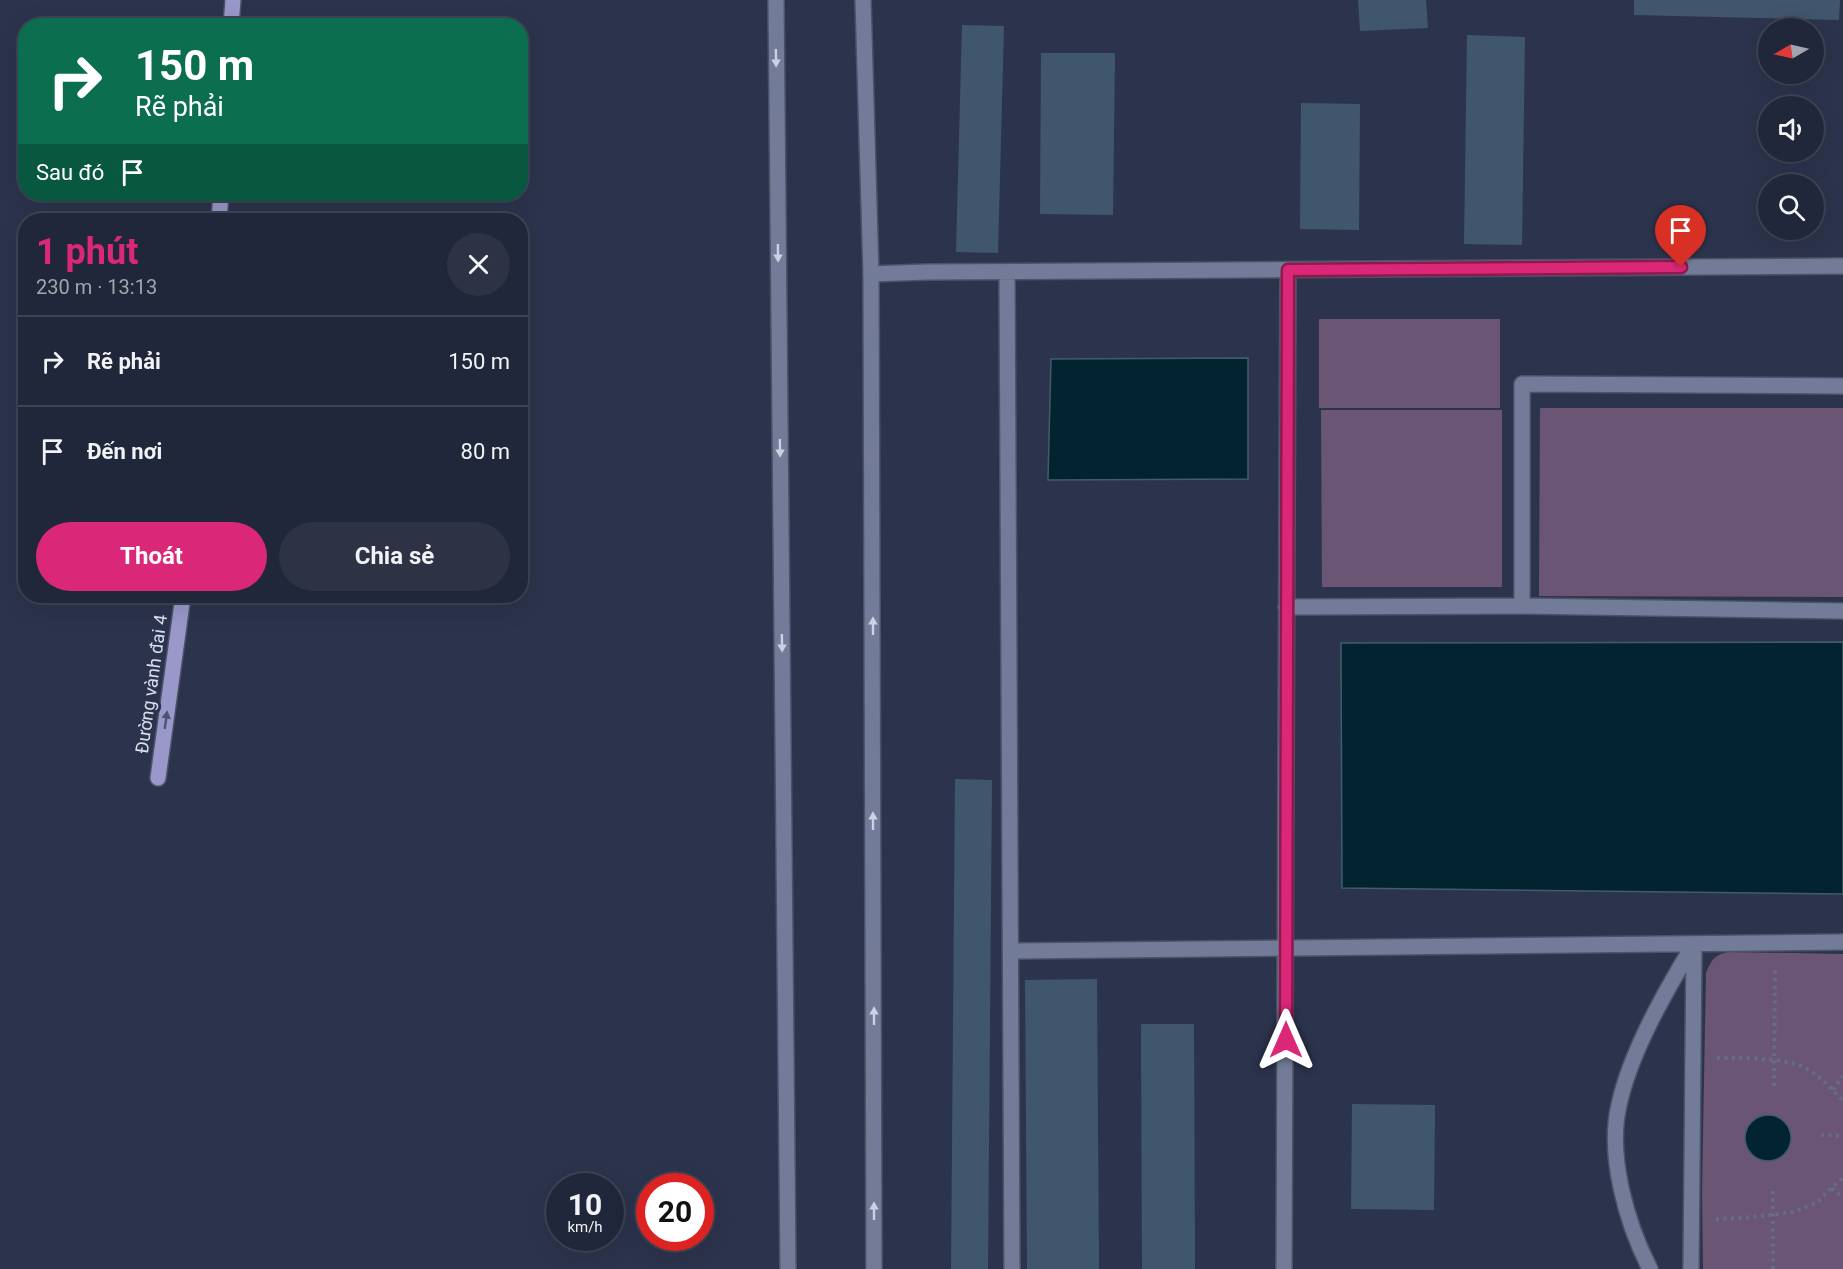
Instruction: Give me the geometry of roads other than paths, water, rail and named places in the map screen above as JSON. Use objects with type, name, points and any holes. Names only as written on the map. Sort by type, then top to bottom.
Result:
[{"type":"main road","points":[[232,18],[233,0]]},
{"type":"main road","name":"Đường vành đai 4","points":[[158,778],[182,603]]},
{"type":"street","points":[[776,0],[788,1269]]},
{"type":"street","points":[[863,0],[872,274],[874,1269]]},
{"type":"street","points":[[872,274],[1843,266]]},
{"type":"street","points":[[1284,1269],[1288,270]]},
{"type":"street","points":[[1007,272],[1012,1269]]},
{"type":"street","points":[[1522,606],[1522,384],[1843,386]]},
{"type":"street","points":[[1286,607],[1522,606],[1843,611]]},
{"type":"street","points":[[1011,951],[1843,942]]},
{"type":"street","points":[[1650,1269],[1628,1214],[1619,1174],[1615,1146],[1618,1107],[1631,1065],[1676,974],[1694,944]]},
{"type":"street","points":[[1691,1269],[1694,944]]},
{"type":"water","points":[[1248,358],[1248,479],[1048,480],[1051,359]]},
{"type":"water","points":[[1843,642],[1843,894],[1342,888],[1341,643]]},
{"type":"water","points":[[1768,1115],[1784,1122],[1791,1138],[1784,1154],[1768,1161],[1752,1154],[1745,1138],[1752,1122]]}]
